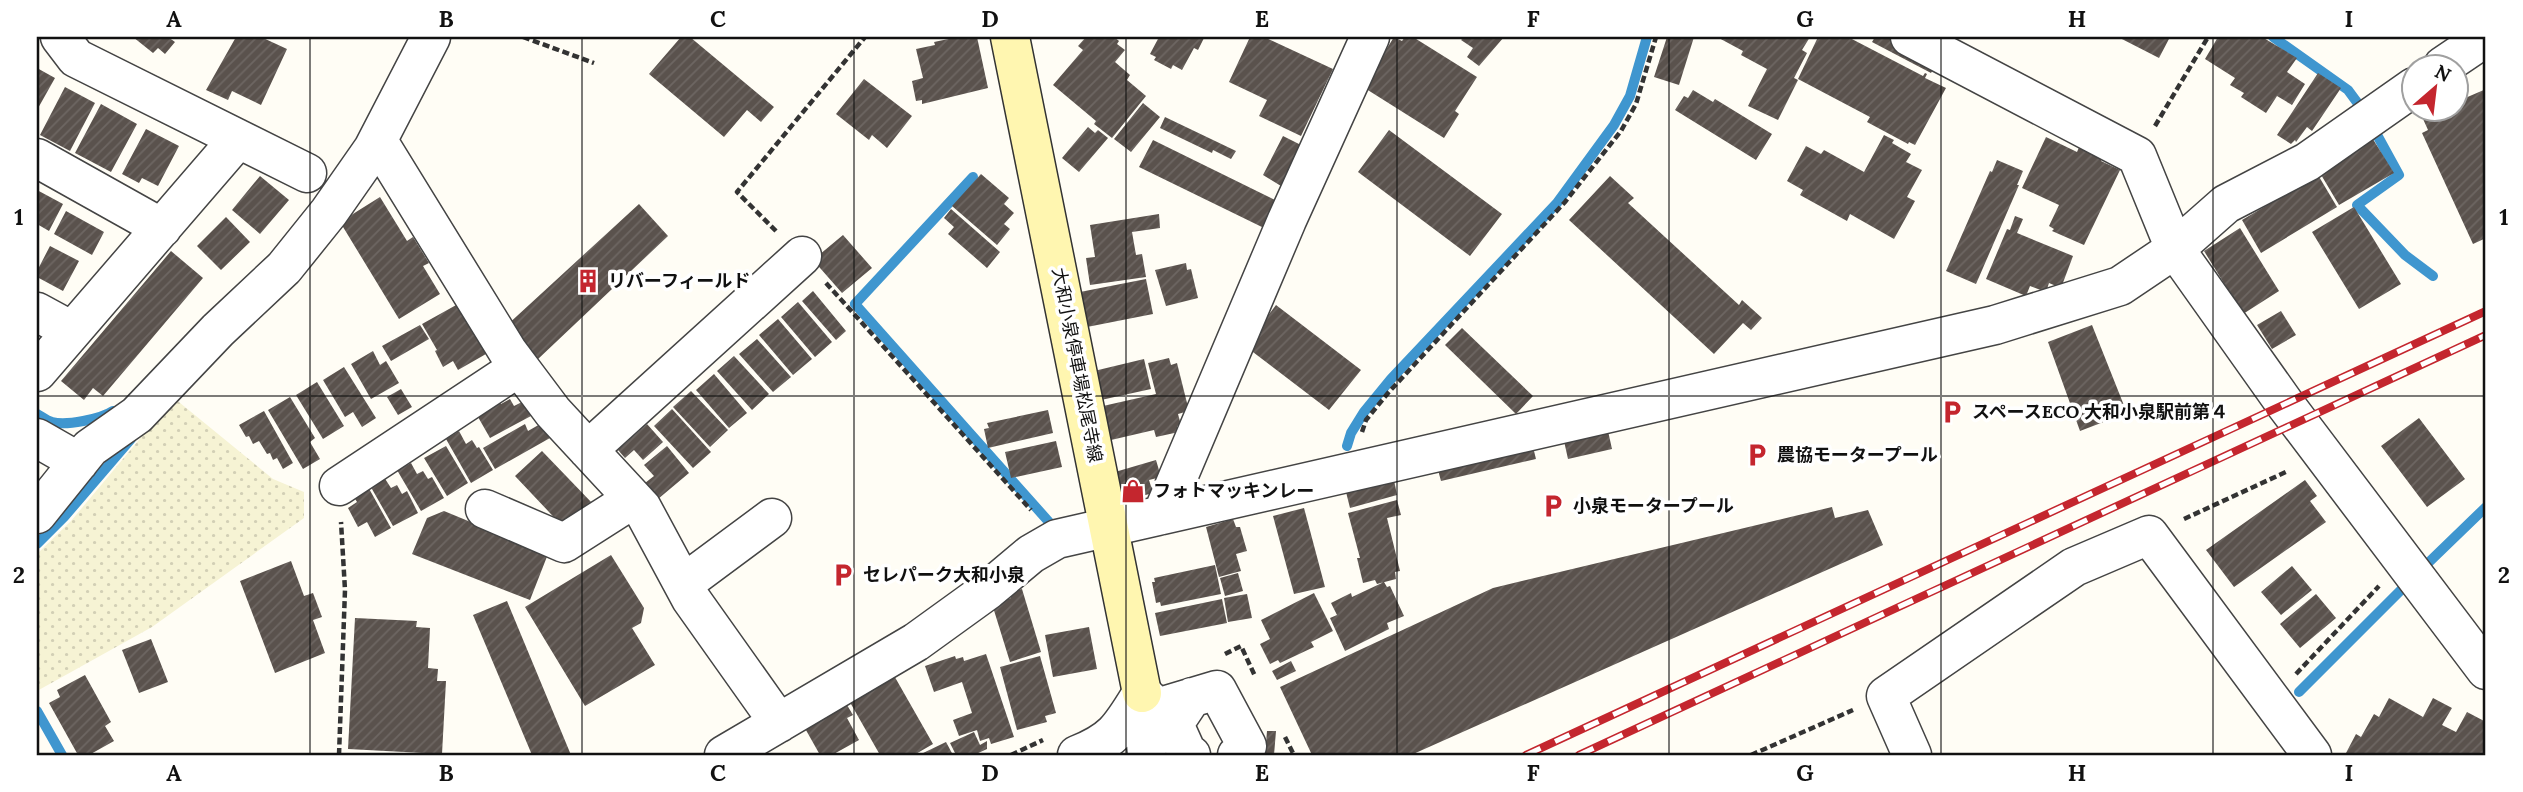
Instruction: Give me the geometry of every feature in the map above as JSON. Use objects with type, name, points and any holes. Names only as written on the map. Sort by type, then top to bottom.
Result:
[{"type":"main road","name":"大和小泉停車場松尾寺線","points":[[1010,37],[1142,693]]},
{"type":"street","points":[[60,37],[76,58],[307,173]]},
{"type":"street","points":[[37,514],[90,448],[137,415],[218,330],[284,268],[329,212],[378,141],[432,37]]},
{"type":"street","points":[[1162,515],[1287,220],[1370,37]]},
{"type":"street","points":[[1910,37],[2137,156],[2175,248],[2323,454],[2486,670]]},
{"type":"street","points":[[2464,52],[2486,37]]},
{"type":"street","points":[[723,755],[916,642],[988,590],[1031,554],[1057,540],[1995,325],[2120,286],[2175,248],[2226,204],[2307,162],[2400,97]]},
{"type":"street","points":[[37,372],[238,139]]},
{"type":"street","points":[[378,141],[519,367],[553,412],[642,508],[691,599],[779,723]]},
{"type":"street","points":[[37,158],[162,228]]},
{"type":"street","points":[[588,450],[802,256]]},
{"type":"street","points":[[37,312],[72,331]]},
{"type":"street","points":[[339,486],[519,367]]},
{"type":"street","points":[[37,438],[79,462]]},
{"type":"street","points":[[485,509],[564,543],[633,499]]},
{"type":"street","points":[[683,584],[772,518]]},
{"type":"street","points":[[1912,755],[1886,696],[2074,567],[2149,535],[2312,755]]},
{"type":"street","points":[[1142,693],[1157,708],[1217,690],[1247,746],[1237,755]]},
{"type":"street","points":[[1077,755],[1101,745],[1120,729],[1142,693]]},
{"type":"street","points":[[1142,693],[1147,755]]},
{"type":"street","points":[[1191,755],[1187,753],[1174,724],[1192,697]]},
{"type":"path","points":[[523,37],[594,64]]},
{"type":"path","points":[[865,37],[737,192],[802,256],[1057,540]]},
{"type":"path","points":[[1361,471],[1357,446],[1366,420],[1565,202],[1621,131],[1636,104],[1656,37]]},
{"type":"path","points":[[2137,156],[2208,37]]},
{"type":"path","points":[[2149,535],[2323,454]]},
{"type":"path","points":[[339,486],[345,590],[339,755]]},
{"type":"path","points":[[2272,700],[2404,560]]},
{"type":"path","points":[[1751,755],[1886,696]]},
{"type":"shaded area","points":[[174,398],[273,479],[304,492],[304,518],[152,627],[37,691],[37,554],[71,521]]},
{"type":"building","points":[[133,37],[168,37],[175,42],[165,54],[158,48],[153,53]]},
{"type":"building","points":[[236,37],[261,37],[287,49],[261,105],[232,91],[228,100],[206,90]]},
{"type":"building","points":[[681,37],[690,37],[774,107],[761,122],[747,110],[724,137],[649,74]]},
{"type":"building","points":[[958,37],[977,37],[988,88],[922,104],[922,100],[916,101],[912,81],[923,78],[916,49]]},
{"type":"building","points":[[1086,37],[1114,37],[1119,41],[1117,44],[1125,50],[1115,62],[1130,75],[1127,80],[1146,96],[1112,138],[1053,85],[1083,50],[1078,46]]},
{"type":"building","points":[[1159,37],[1204,38],[1198,50],[1194,48],[1182,70],[1173,65],[1171,69],[1154,60],[1156,57],[1150,54]]},
{"type":"building","points":[[1250,37],[1264,37],[1333,69],[1301,136],[1259,116],[1267,100],[1229,82]]},
{"type":"building","points":[[1394,37],[1402,41],[1405,37],[1413,37],[1477,77],[1455,111],[1459,114],[1444,138],[1363,87]]},
{"type":"building","points":[[1464,37],[1504,37],[1479,66],[1467,57],[1473,48],[1461,40]]},
{"type":"building","points":[[1667,37],[1694,37],[1679,85],[1654,77]]},
{"type":"building","points":[[1717,37],[1810,37],[1802,50],[1807,53],[1794,78],[1798,80],[1778,120],[1748,106],[1767,69],[1741,55],[1743,51]]},
{"type":"building","points":[[1818,37],[1848,37],[1923,76],[1927,74],[1925,78],[1946,88],[1915,145],[1909,142],[1908,144],[1867,122],[1870,117],[1798,79]]},
{"type":"building","points":[[1875,37],[1887,37],[1937,63],[1931,73],[1872,42]]},
{"type":"building","points":[[2118,37],[2170,37],[2159,58]]},
{"type":"building","points":[[2218,37],[2262,37],[2297,58],[2287,72],[2305,84],[2292,105],[2277,96],[2266,113],[2241,97],[2244,93],[2230,85],[2235,78],[2205,59]]},
{"type":"building","points":[[37,68],[55,78],[37,110]]},
{"type":"building","points":[[2318,73],[2341,88],[2312,131],[2307,127],[2296,142],[2295,140],[2291,144],[2277,135]]},
{"type":"building","points":[[864,79],[912,116],[887,148],[872,135],[869,140],[836,114]]},
{"type":"building","points":[[65,87],[95,103],[70,151],[40,135]]},
{"type":"building","points":[[2486,89],[2486,238],[2473,244],[2422,133],[2428,130],[2424,122],[2470,122],[2470,96]]},
{"type":"building","points":[[1693,90],[1713,102],[1715,99],[1772,134],[1756,160],[1675,110],[1684,96],[1688,98]]},
{"type":"building","points":[[1143,103],[1160,117],[1131,152],[1114,139]]},
{"type":"building","points":[[101,104],[137,124],[111,172],[75,153]]},
{"type":"building","points":[[1165,117],[1236,151],[1231,159],[1213,150],[1212,153],[1160,128]]},
{"type":"building","points":[[1088,127],[1095,133],[1098,130],[1108,138],[1079,172],[1062,158]]},
{"type":"building","points":[[146,129],[179,146],[158,186],[142,178],[139,183],[122,174]]},
{"type":"building","points":[[1389,130],[1502,214],[1470,256],[1358,172]]},
{"type":"building","points":[[1884,135],[1911,154],[1906,162],[1922,170],[1907,197],[1915,201],[1894,239],[1850,214],[1847,221],[1800,195],[1803,190],[1787,181],[1806,146],[1821,154],[1824,150],[1864,172]]},
{"type":"building","points":[[1283,136],[1303,146],[1281,186],[1263,175]]},
{"type":"building","points":[[2371,136],[2394,173],[2339,205],[2317,168]]},
{"type":"building","points":[[2046,137],[2077,152],[2083,138],[2106,149],[2101,161],[2120,170],[2084,245],[2052,231],[2054,229],[2049,226],[2059,205],[2022,188]]},
{"type":"building","points":[[1153,140],[1277,201],[1264,228],[1139,167]]},
{"type":"building","points":[[1997,160],[2023,171],[1976,284],[1946,271]]},
{"type":"building","points":[[981,174],[1009,198],[1004,204],[1014,213],[1004,224],[1010,229],[997,245],[952,206]]},
{"type":"building","points":[[2318,175],[2337,207],[2261,253],[2242,220]]},
{"type":"building","points":[[260,176],[289,200],[260,234],[232,210]]},
{"type":"building","points":[[1610,176],[1634,198],[1628,203],[1739,305],[1742,300],[1762,318],[1751,330],[1743,323],[1714,354],[1569,220]]},
{"type":"building","points":[[37,190],[63,204],[49,231],[37,224]]},
{"type":"building","points":[[380,197],[407,241],[413,237],[429,263],[423,266],[440,294],[399,319],[340,222]]},
{"type":"building","name":"リバーフィールド","points":[[639,204],[668,236],[537,360],[506,326]]},
{"type":"building","points":[[2354,207],[2401,284],[2359,309],[2312,232]]},
{"type":"building","points":[[951,209],[1000,252],[987,268],[948,234],[954,227],[944,218]]},
{"type":"building","points":[[66,211],[104,232],[92,255],[54,234]]},
{"type":"building","points":[[1159,214],[1160,228],[1132,232],[1136,255],[1142,254],[1146,277],[1090,285],[1086,258],[1095,257],[1090,225]]},
{"type":"building","points":[[2015,216],[2023,219],[2017,233],[2073,256],[2061,288],[2049,283],[2046,292],[2030,286],[2026,296],[1986,279]]},
{"type":"building","points":[[226,217],[250,242],[221,270],[197,246]]},
{"type":"building","points":[[2240,228],[2279,291],[2243,314],[2204,251]]},
{"type":"building","points":[[843,235],[872,268],[842,293],[813,260]]},
{"type":"building","points":[[50,246],[79,261],[63,291],[37,277],[37,271]]},
{"type":"building","points":[[171,251],[203,278],[103,396],[93,388],[84,400],[61,381]]},
{"type":"building","points":[[1186,263],[1187,270],[1191,269],[1198,298],[1166,306],[1155,270]]},
{"type":"building","points":[[1146,279],[1153,314],[1087,327],[1080,292]]},
{"type":"building","points":[[813,291],[846,331],[836,340],[802,301]]},
{"type":"building","points":[[798,302],[832,342],[815,357],[781,317]]},
{"type":"building","points":[[458,304],[486,354],[458,370],[453,361],[443,367],[422,324]]},
{"type":"building","points":[[1276,305],[1361,370],[1329,410],[1245,346]]},
{"type":"building","points":[[2281,311],[2296,335],[2272,349],[2257,325]]},
{"type":"building","points":[[778,319],[812,359],[793,375],[759,335]]},
{"type":"building","points":[[420,325],[429,339],[391,361],[382,346]]},
{"type":"building","points":[[2092,325],[2127,413],[2080,431],[2048,342]]},
{"type":"building","points":[[1462,328],[1533,396],[1516,414],[1445,345]]},
{"type":"building","points":[[757,339],[791,377],[773,392],[739,354]]},
{"type":"building","points":[[373,351],[380,365],[386,361],[399,383],[371,399],[351,364]]},
{"type":"building","points":[[734,356],[769,394],[752,410],[717,371]]},
{"type":"building","points":[[1169,358],[1171,365],[1177,363],[1189,411],[1178,414],[1181,425],[1177,426],[1179,432],[1156,437],[1154,430],[1111,440],[1103,406],[1156,394],[1148,363]]},
{"type":"building","points":[[1144,359],[1151,389],[1101,400],[1094,371]]},
{"type":"building","points":[[344,367],[376,418],[362,427],[353,412],[345,417],[323,380]]},
{"type":"building","points":[[714,374],[747,413],[729,428],[696,390]]},
{"type":"building","points":[[317,382],[344,426],[323,439],[296,395]]},
{"type":"building","points":[[401,389],[412,407],[398,415],[387,397]]},
{"type":"building","points":[[691,391],[728,430],[710,447],[673,407]]},
{"type":"building","points":[[290,397],[315,438],[310,442],[320,459],[303,469],[268,410]]},
{"type":"building","points":[[497,397],[501,404],[510,399],[514,406],[524,401],[531,416],[490,438],[474,410]]},
{"type":"building","points":[[672,409],[711,452],[693,468],[654,426]]},
{"type":"building","points":[[1048,410],[1053,433],[988,448],[984,429],[989,428],[987,423]]},
{"type":"building","points":[[264,411],[293,463],[283,469],[277,458],[273,460],[259,441],[253,444],[249,436],[246,437],[239,425]]},
{"type":"building","points":[[2419,418],[2465,479],[2427,507],[2381,446]]},
{"type":"building","points":[[542,423],[550,438],[495,469],[483,448],[525,424],[528,431]]},
{"type":"building","points":[[647,424],[663,442],[643,460],[634,450],[625,458],[618,450]]},
{"type":"building","points":[[459,431],[466,444],[472,440],[477,448],[479,447],[493,470],[471,483],[446,439]]},
{"type":"building","points":[[1608,431],[1612,449],[1568,459],[1564,441]]},
{"type":"building","points":[[1056,441],[1062,467],[1011,478],[1005,452]]},
{"type":"building","points":[[446,446],[468,483],[447,496],[424,458]]},
{"type":"building","points":[[667,446],[689,473],[658,499],[645,483],[654,476],[644,465]]},
{"type":"building","points":[[1533,447],[1536,459],[1441,481],[1438,470]]},
{"type":"building","points":[[542,451],[593,504],[566,530],[515,476]]},
{"type":"building","points":[[1156,460],[1161,477],[1149,480],[1153,493],[1123,501],[1115,472]]},
{"type":"building","points":[[411,463],[417,474],[423,471],[428,479],[432,477],[444,498],[421,511],[397,470]]},
{"type":"building","points":[[382,474],[391,488],[397,485],[402,494],[407,491],[418,513],[393,526],[368,482]]},
{"type":"building","points":[[1394,480],[1397,495],[1350,508],[1346,492]]},
{"type":"building","points":[[2305,480],[2317,496],[2310,501],[2326,522],[2234,587],[2206,550]]},
{"type":"building","points":[[367,485],[391,528],[375,537],[367,522],[358,527],[348,508],[357,502],[351,492]]},
{"type":"building","points":[[1397,500],[1401,515],[1387,518],[1400,571],[1395,572],[1396,579],[1377,584],[1375,580],[1363,583],[1357,558],[1360,558],[1348,513]]},
{"type":"building","points":[[1832,507],[1835,518],[1868,510],[1883,545],[1411,755],[1312,755],[1280,687],[1493,588]]},
{"type":"building","points":[[1304,508],[1325,587],[1294,594],[1273,516]]},
{"type":"building","points":[[444,511],[548,554],[530,600],[412,554],[427,518]]},
{"type":"building","points":[[1233,519],[1236,527],[1240,527],[1247,551],[1236,554],[1241,571],[1219,577],[1206,527]]},
{"type":"building","points":[[611,555],[644,608],[641,623],[632,628],[655,665],[585,706],[525,607]]},
{"type":"building","points":[[291,561],[304,596],[313,593],[322,617],[313,620],[325,653],[275,673],[240,581]]},
{"type":"building","points":[[1215,565],[1221,594],[1161,606],[1160,602],[1156,603],[1152,582],[1155,582],[1154,578]]},
{"type":"building","points":[[2292,566],[2312,590],[2281,615],[2261,592]]},
{"type":"building","points":[[1238,573],[1243,591],[1225,596],[1220,578]]},
{"type":"building","points":[[1384,582],[1387,587],[1390,586],[1404,616],[1387,623],[1389,629],[1345,651],[1330,618],[1337,615],[1331,603],[1351,593],[1352,597]]},
{"type":"building","points":[[1022,589],[1041,652],[1010,662],[992,604],[1011,598],[1009,593]]},
{"type":"building","points":[[1314,593],[1333,631],[1311,642],[1314,647],[1280,663],[1278,660],[1270,664],[1260,644],[1270,639],[1261,620]]},
{"type":"building","points":[[1247,594],[1252,618],[1228,622],[1224,598]]},
{"type":"building","points":[[2316,594],[2336,618],[2300,648],[2280,624]]},
{"type":"building","points":[[1222,599],[1227,623],[1160,636],[1155,613]]},
{"type":"building","points":[[507,601],[571,755],[532,755],[473,615]]},
{"type":"building","points":[[355,618],[417,621],[416,627],[430,628],[428,668],[438,669],[437,681],[446,681],[442,754],[348,749]]},
{"type":"building","points":[[1089,627],[1097,669],[1053,677],[1045,635]]},
{"type":"building","points":[[151,639],[168,682],[139,693],[122,650]]},
{"type":"building","points":[[986,654],[1014,737],[991,744],[989,738],[980,741],[977,730],[959,736],[953,720],[972,713],[962,682],[934,692],[925,666],[955,656],[956,659],[963,657],[964,661]]},
{"type":"building","points":[[1040,656],[1056,713],[1045,716],[1047,722],[1017,730],[1000,667]]},
{"type":"building","points":[[1291,661],[1296,671],[1277,680],[1272,671]]},
{"type":"building","points":[[892,672],[933,744],[914,755],[880,755],[847,697]]},
{"type":"building","points":[[85,675],[111,722],[105,726],[114,741],[89,755],[78,755],[49,703],[60,697],[57,690]]},
{"type":"building","points":[[2389,698],[2423,717],[2433,698],[2452,708],[2442,725],[2456,732],[2467,712],[2486,722],[2486,755],[2346,753],[2356,734],[2361,737],[2374,714],[2379,717]]},
{"type":"building","points":[[844,700],[853,715],[847,718],[859,740],[832,755],[820,755],[802,723]]},
{"type":"building","points":[[1267,731],[1276,731],[1274,755],[1265,755]]},
{"type":"building","points":[[974,732],[980,745],[987,741],[987,749],[974,755],[956,755],[950,743]]},
{"type":"building","points":[[946,742],[953,755],[919,755]]},
{"type":"waterway","points":[[1347,446],[1351,433],[1364,412],[1391,379],[1557,203],[1614,125],[1630,96],[1647,37]]},
{"type":"waterway","points":[[2273,37],[2348,90],[2362,109]]},
{"type":"waterway","points":[[2376,133],[2399,175],[2357,205],[2405,255],[2433,276]]},
{"type":"waterway","points":[[973,177],[855,304],[1057,531]]},
{"type":"waterway","points":[[37,414],[50,421],[66,423],[92,419],[113,411]]},
{"type":"waterway","points":[[37,544],[64,517],[131,439]]},
{"type":"waterway","points":[[2427,564],[2486,507]]},
{"type":"waterway","points":[[2299,692],[2405,586]]},
{"type":"waterway","points":[[37,711],[62,755]]},
{"type":"railway","points":[[1526,755],[2486,311]]},
{"type":"railway","points":[[1579,755],[2486,335]]},
{"type":"place","name":"リバーフィールド","points":[[588,281]]},
{"type":"place","name":"スペースECO 大和小泉駅前第４","points":[[1952,412]]},
{"type":"place","name":"農協モータープール","points":[[1757,455]]},
{"type":"place","name":"フォトマッキンレー","points":[[1133,491]]},
{"type":"place","name":"小泉モータープール","points":[[1553,506]]},
{"type":"place","name":"セレパーク大和小泉","points":[[843,575]]}]
